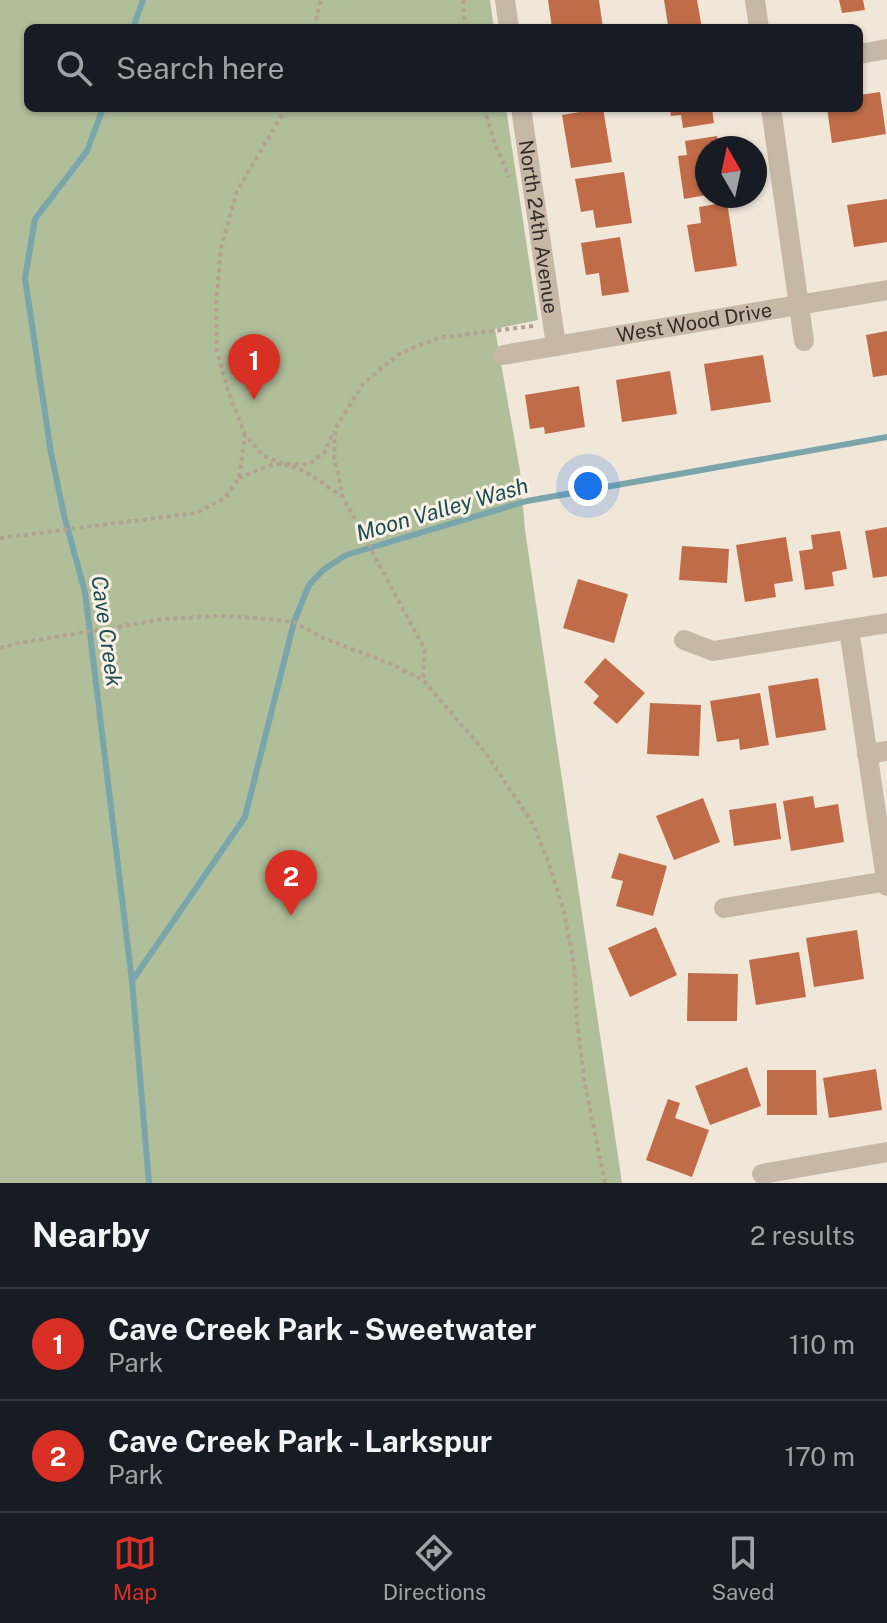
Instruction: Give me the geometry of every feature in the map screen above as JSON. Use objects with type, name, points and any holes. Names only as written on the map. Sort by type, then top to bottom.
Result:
[{"type":"street","points":[[505,0],[508,24]]},
{"type":"street","points":[[755,0],[758,24]]},
{"type":"street","points":[[863,53],[887,49]]},
{"type":"street","name":"North 24th Avenue","points":[[522,112],[556,345]]},
{"type":"street","points":[[772,112],[804,341]]},
{"type":"street","name":"West Wood Drive","points":[[503,355],[887,290]]},
{"type":"street","points":[[684,640],[713,651],[887,623]]},
{"type":"street","points":[[724,908],[887,883],[877,752],[849,629]]},
{"type":"street","points":[[762,1174],[887,1152]]},
{"type":"path","points":[[315,24],[321,0]]},
{"type":"path","points":[[463,0],[465,24]]},
{"type":"path","points":[[284,112],[237,191],[221,248],[216,304],[217,351],[245,435],[264,456],[313,475],[343,497]]},
{"type":"path","points":[[485,112],[512,183]]},
{"type":"path","points":[[239,478],[266,467],[309,464],[325,452],[335,429],[363,384],[400,353],[438,338],[535,326],[533,315]]},
{"type":"path","points":[[335,429],[334,457],[343,497],[425,650],[423,680]]},
{"type":"path","points":[[0,538],[196,513],[225,498],[239,478],[245,435]]},
{"type":"path","points":[[0,648],[164,619],[219,616],[257,618],[294,622],[323,638],[389,663],[423,680],[485,752],[533,824],[548,861],[564,912],[574,964],[584,1079],[605,1183]]},
{"type":"green space","points":[[0,0],[490,0],[493,24],[24,24],[24,112],[507,112],[538,320],[495,329],[520,471],[525,530],[622,1183],[0,1183]]},
{"type":"building","points":[[548,0],[599,0],[602,24],[551,24]]},
{"type":"building","points":[[664,0],[697,0],[701,24],[668,24]]},
{"type":"building","points":[[839,0],[863,0],[865,10],[842,13]]},
{"type":"building","points":[[880,92],[886,134],[832,143],[828,112],[863,112],[863,94]]},
{"type":"building","points":[[604,112],[612,162],[571,168],[562,115]]},
{"type":"building","points":[[670,112],[713,112],[714,123],[683,128],[681,115],[671,116]]},
{"type":"building","points":[[695,139],[695,197],[684,199],[678,156],[687,155],[685,141]]},
{"type":"building","points":[[624,172],[632,223],[596,228],[593,210],[581,212],[575,179]]},
{"type":"building","points":[[887,199],[887,242],[854,247],[847,205]]},
{"type":"building","points":[[699,208],[728,208],[737,266],[695,272],[687,225],[701,223]]},
{"type":"building","points":[[620,237],[629,292],[602,296],[599,273],[586,275],[581,243]]},
{"type":"building","points":[[887,331],[887,375],[873,377],[866,335]]},
{"type":"building","points":[[763,355],[771,402],[711,411],[704,364]]},
{"type":"building","points":[[670,371],[677,414],[622,422],[616,380]]},
{"type":"building","points":[[579,386],[585,427],[545,434],[544,427],[530,429],[525,395]]},
{"type":"building","points":[[887,527],[887,576],[873,578],[865,531]]},
{"type":"building","points":[[840,531],[847,569],[832,572],[834,586],[805,590],[799,551],[813,549],[811,535]]},
{"type":"building","points":[[786,537],[793,581],[774,584],[776,597],[745,602],[736,545]]},
{"type":"building","points":[[682,546],[729,549],[727,583],[679,580]]},
{"type":"building","points":[[578,579],[628,594],[614,643],[563,628]]},
{"type":"building","points":[[605,658],[645,693],[617,724],[593,703],[599,696],[584,682]]},
{"type":"building","points":[[818,678],[826,730],[776,738],[768,686]]},
{"type":"building","points":[[760,693],[769,745],[740,750],[739,739],[717,742],[710,701]]},
{"type":"building","points":[[650,703],[701,705],[699,756],[647,754]]},
{"type":"building","points":[[813,796],[815,808],[838,804],[844,842],[791,851],[783,801]]},
{"type":"building","points":[[703,798],[720,842],[674,860],[656,816]]},
{"type":"building","points":[[776,803],[781,839],[734,846],[729,810]]},
{"type":"building","points":[[619,853],[667,866],[653,916],[616,906],[623,881],[611,878]]},
{"type":"building","points":[[656,927],[677,975],[630,997],[608,948]]},
{"type":"building","points":[[857,930],[864,979],[814,987],[806,938]]},
{"type":"building","points":[[799,952],[806,997],[756,1005],[749,960]]},
{"type":"building","points":[[688,973],[738,974],[737,1021],[687,1021]]},
{"type":"building","points":[[747,1067],[761,1106],[710,1125],[695,1086]]},
{"type":"building","points":[[876,1069],[882,1110],[829,1118],[823,1078]]},
{"type":"building","points":[[767,1070],[816,1070],[817,1115],[767,1115]]},
{"type":"building","points":[[668,1099],[680,1103],[675,1118],[709,1130],[692,1177],[646,1160]]},
{"type":"waterway","name":"Cave Creek","points":[[134,24],[143,0]]},
{"type":"waterway","name":"Cave Creek","points":[[102,112],[87,151],[35,219],[25,278],[51,453],[85,592],[132,981],[149,1183]]},
{"type":"waterway","name":"Moon Valley Wash","points":[[132,981],[245,817],[294,622],[309,585],[323,570],[346,555],[527,501],[887,437]]},
{"type":"place","name":"Cave Creek Park - Sweetwater","points":[[254,400]]},
{"type":"place","name":"Cave Creek Park - Larkspur","points":[[291,916]]}]
